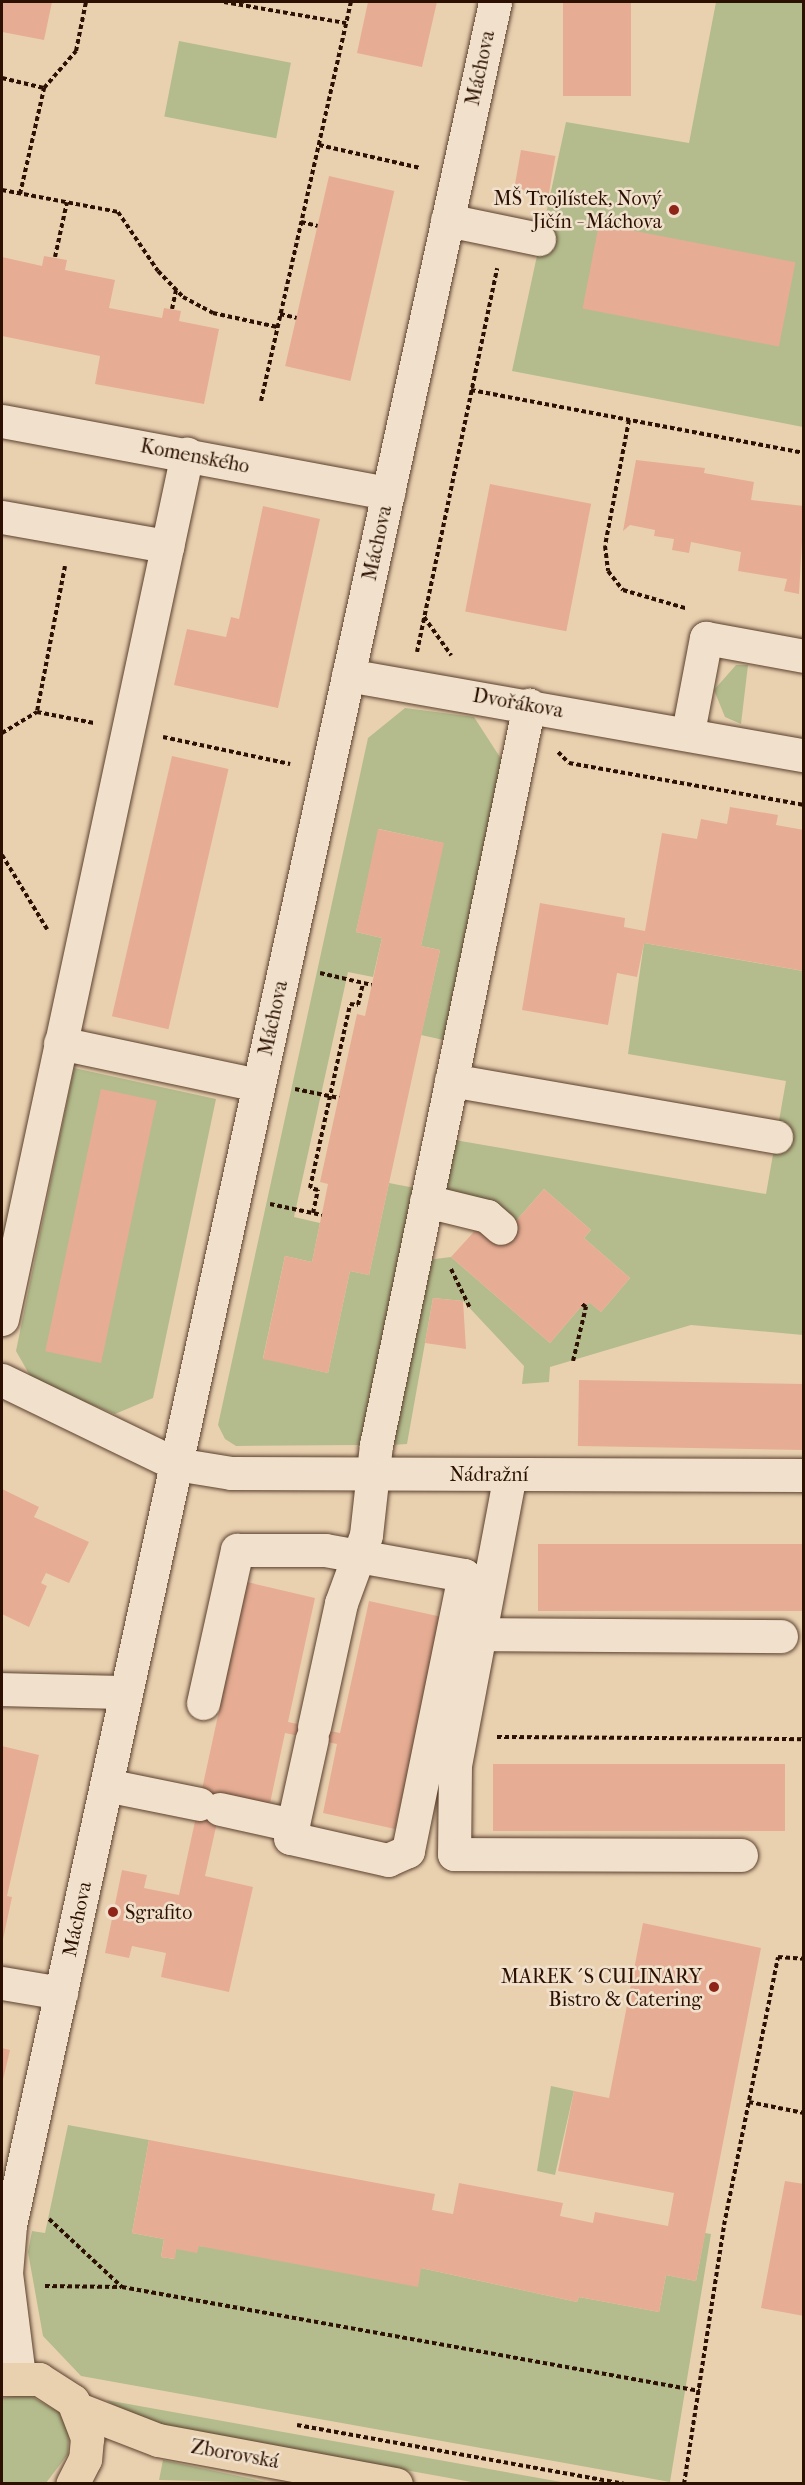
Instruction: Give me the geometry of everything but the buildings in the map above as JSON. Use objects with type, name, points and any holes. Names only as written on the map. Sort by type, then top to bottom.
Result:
[{"type":"main road","points":[[10,2378],[49,2382],[78,2409],[87,2448],[72,2484]]},
{"type":"main road","name":"Zborovská","points":[[78,2409],[158,2440],[396,2484]]},
{"type":"street","name":"Máchova","points":[[10,2378],[6,2273],[8,2236],[176,1464],[272,1086],[348,675],[495,2]]},
{"type":"street","points":[[447,220],[539,239]]},
{"type":"street","name":"Komenského","points":[[2,421],[187,454],[387,494]]},
{"type":"street","points":[[2,1319],[187,454]]},
{"type":"street","points":[[2,518],[167,546]]},
{"type":"street","points":[[688,732],[706,638],[804,656]]},
{"type":"street","name":"Dvořákova","points":[[348,675],[688,732],[804,755]]},
{"type":"street","points":[[203,1703],[237,1550],[358,1556],[464,1575],[408,1851],[388,1860],[290,1838],[341,1603],[358,1556],[371,1474],[426,1201],[530,705]]},
{"type":"street","points":[[60,1043],[272,1086]]},
{"type":"street","points":[[451,1080],[776,1137]]},
{"type":"street","points":[[426,1201],[487,1216],[501,1228]]},
{"type":"street","points":[[2,1380],[176,1464]]},
{"type":"street","name":"Nádražní","points":[[176,1464],[231,1473],[804,1475]]},
{"type":"street","points":[[510,1474],[460,1737],[454,1854],[741,1855]]},
{"type":"street","points":[[479,1634],[781,1636]]},
{"type":"street","points":[[2,1689],[126,1692]]},
{"type":"street","points":[[106,1785],[293,1825]]},
{"type":"street","points":[[2,1983],[61,1993]]},
{"type":"path","points":[[20,194],[44,88],[76,51],[86,2]]},
{"type":"path","points":[[224,2],[346,23]]},
{"type":"path","points":[[261,401],[351,2]]},
{"type":"path","points":[[2,78],[44,88]]},
{"type":"path","points":[[319,145],[457,176]]},
{"type":"path","points":[[2,190],[118,212],[176,290],[213,313],[277,327]]},
{"type":"path","points":[[55,258],[67,202]]},
{"type":"path","points":[[301,222],[318,226]]},
{"type":"path","points":[[410,685],[504,232]]},
{"type":"path","points":[[172,309],[176,290]]},
{"type":"path","points":[[280,314],[297,318]]},
{"type":"path","points":[[471,390],[804,453]]},
{"type":"path","points":[[629,420],[605,546],[608,571],[623,590],[693,610]]},
{"type":"path","points":[[683,618],[684,608]]},
{"type":"path","points":[[424,616],[456,663]]},
{"type":"path","points":[[2,733],[38,712]]},
{"type":"path","points":[[2,855],[62,953],[79,957]]},
{"type":"path","points":[[311,970],[372,985]]},
{"type":"path","points":[[313,1213],[318,1190],[310,1188],[350,1004],[358,1005],[363,984]]},
{"type":"path","points":[[272,1086],[339,1098]]},
{"type":"path","points":[[261,1203],[322,1215]]},
{"type":"path","points":[[573,1360],[586,1307],[582,1304]]},
{"type":"path","points":[[460,1737],[804,1739]]},
{"type":"path","points":[[684,2484],[749,2102],[778,1957],[804,1959]]},
{"type":"path","points":[[749,2102],[804,2113]]},
{"type":"path","points":[[39,2216],[48,2218],[122,2287]]},
{"type":"path","points":[[38,2291],[38,2286],[122,2287],[700,2391]]},
{"type":"path","points":[[283,2422],[624,2484]]},
{"type":"green space","name":"MŠ Trojlístek, Nový Jičín - Máchova","points":[[716,2],[803,2],[803,427],[512,371],[566,122],[689,143]]},
{"type":"green space","points":[[179,41],[291,63],[276,138],[164,117]]},
{"type":"green space","points":[[736,665],[748,665],[741,724],[725,717],[714,690]]},
{"type":"green space","points":[[405,708],[474,717],[507,768],[448,1041],[421,1035],[440,950],[421,946],[443,843],[379,829],[356,932],[382,938],[373,977],[348,972],[294,1217],[320,1223],[312,1262],[285,1256],[263,1358],[328,1373],[350,1271],[369,1275],[389,1183],[415,1188],[360,1445],[236,1446],[225,1439],[218,1425],[368,738]]},
{"type":"green space","points":[[644,943],[803,971],[803,1335],[691,1325],[550,1367],[549,1382],[522,1384],[524,1366],[463,1301],[433,1298],[407,1444],[392,1445],[427,1260],[451,1257],[550,1343],[579,1309],[582,1296],[601,1312],[630,1278],[584,1238],[591,1230],[544,1189],[515,1222],[439,1193],[449,1139],[766,1194],[786,1081],[628,1054]]},
{"type":"green space","points":[[74,1068],[216,1099],[153,1398],[115,1414],[33,1381],[16,1351]]},
{"type":"green space","points":[[551,2086],[574,2091],[555,2175],[537,2171]]},
{"type":"green space","points":[[68,2125],[149,2140],[132,2233],[164,2239],[161,2257],[174,2259],[176,2249],[199,2246],[421,2268],[577,2302],[579,2297],[659,2312],[666,2275],[696,2281],[705,2233],[711,2234],[670,2482],[81,2376],[43,2336],[28,2252],[32,2231],[45,2233]]},
{"type":"green space","points":[[27,2394],[59,2412],[69,2432],[68,2454],[46,2483],[2,2484],[2,2398]]},
{"type":"green space","points":[[106,2400],[567,2483],[477,2483],[139,2422]]},
{"type":"green space","points":[[163,2460],[271,2483],[159,2480]]},
{"type":"place","name":"MŠ Trojlístek, Nový Jičín - Máchova","points":[[674,210]]},
{"type":"place","name":"Sgrafito","points":[[113,1912]]},
{"type":"place","name":"MAREK´S CULINARY Bistro & Catering","points":[[714,1987]]}]
